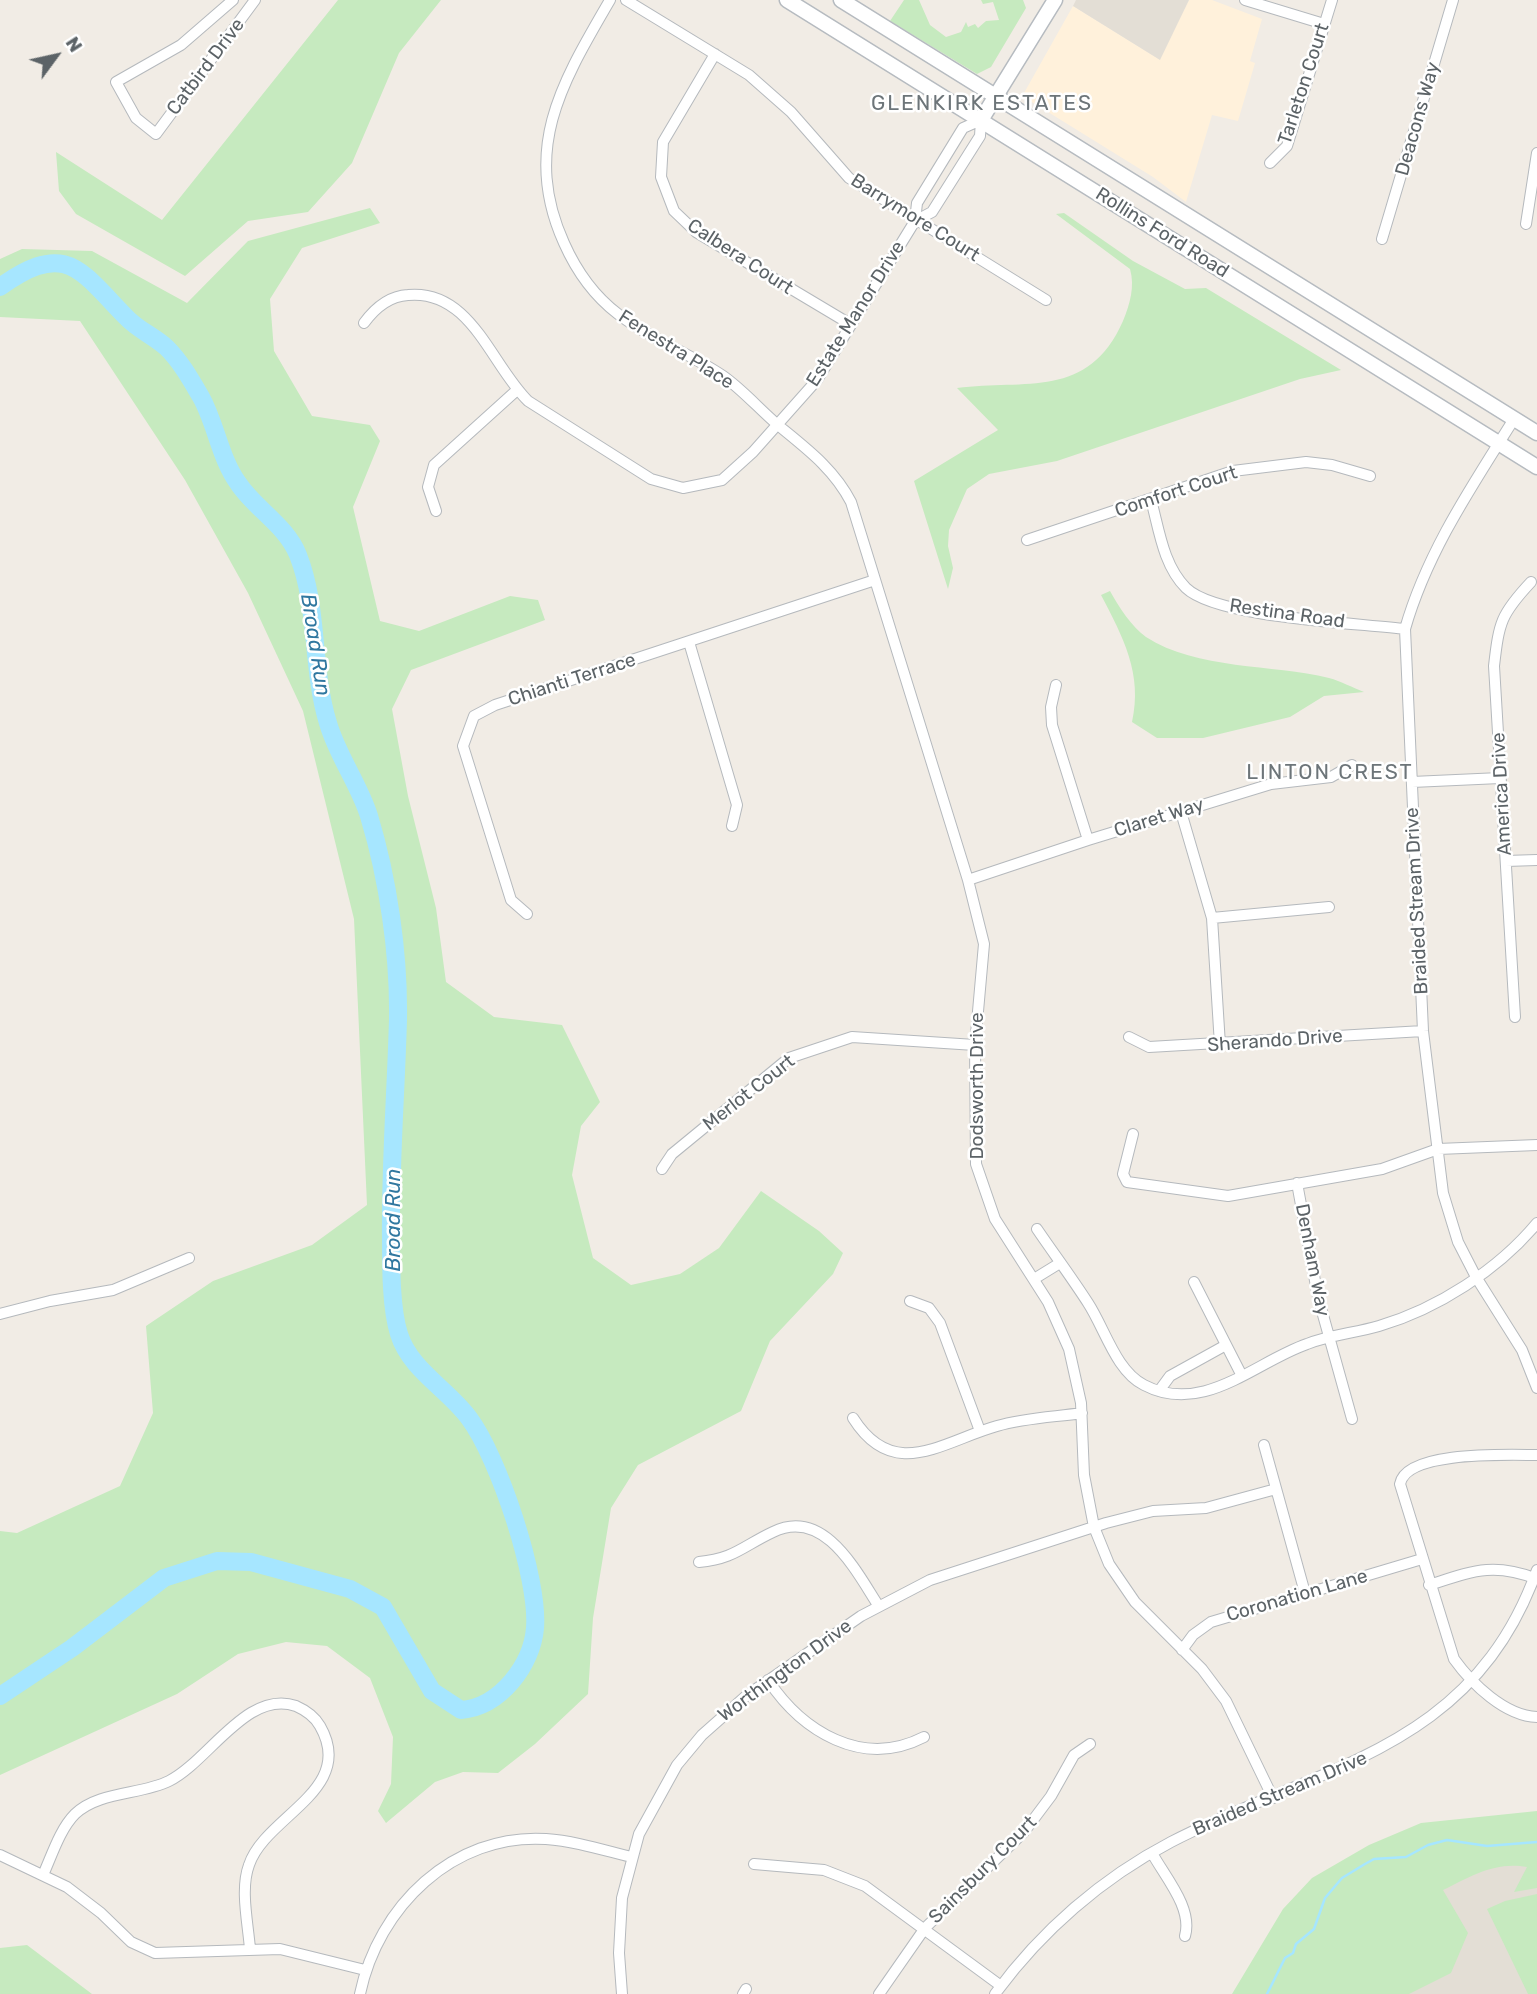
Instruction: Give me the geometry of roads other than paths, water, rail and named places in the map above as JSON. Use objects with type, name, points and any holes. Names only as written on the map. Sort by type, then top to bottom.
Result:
[{"type":"main road","name":"Rollins Ford Road","points":[[787,0],[1537,467]]},
{"type":"main road","name":"Rollins Ford Road","points":[[841,0],[1537,433]]},
{"type":"main road","name":"Estate Manor Drive","points":[[981,120],[1055,0]]},
{"type":"street","name":"Catbird Drive","points":[[233,0],[181,45],[116,82],[136,118],[156,134],[255,0]]},
{"type":"street","name":"Fenestra Place","points":[[610,0],[571,69],[551,119],[545,149],[546,178],[550,205],[559,232],[574,265],[588,285],[616,313],[646,334],[724,377],[777,425]]},
{"type":"street","name":"Barrymore Court","points":[[626,0],[749,75],[791,112],[849,178],[1046,300]]},
{"type":"street","points":[[1245,0],[1324,24]]},
{"type":"street","name":"Tarleton Court","points":[[1270,163],[1287,146],[1332,0]]},
{"type":"street","name":"Deacons Way","points":[[1382,239],[1453,0]]},
{"type":"street","name":"Calbera Court","points":[[715,54],[663,142],[661,177],[674,211],[696,232],[850,324]]},
{"type":"street","name":"Estate Manor Drive","points":[[364,323],[372,311],[401,295],[431,296],[439,299],[459,310],[517,390],[538,409],[652,479],[683,488],[722,480],[753,452],[817,380],[915,221],[917,203],[963,128],[981,120],[980,136],[932,212],[915,221]]},
{"type":"street","points":[[1525,224],[1537,153]]},
{"type":"street","points":[[436,511],[428,487],[429,475],[434,465],[517,390]]},
{"type":"street","name":"Braided Stream Drive","points":[[1514,419],[1447,529],[1417,587],[1405,629],[1423,1031],[1438,1149],[1450,1218],[1476,1277],[1532,1360],[1537,1388]]},
{"type":"street","name":"Dodsworth Drive","points":[[777,425],[814,454],[842,485],[851,502],[968,880],[984,944],[975,1045],[975,1145],[979,1175],[995,1219],[1034,1279],[1069,1349],[1082,1413],[1084,1475],[1094,1527],[1121,1584],[1147,1615],[1202,1669],[1226,1701],[1273,1798]]},
{"type":"street","name":"Comfort Court","points":[[1027,540],[1234,471],[1306,462],[1332,465],[1370,476]]},
{"type":"street","name":"Restina Road","points":[[1152,500],[1163,549],[1174,572],[1186,588],[1205,601],[1244,610],[1405,629]]},
{"type":"street","name":"Chianti Terrace","points":[[527,914],[511,900],[463,746],[474,716],[495,705],[875,580]]},
{"type":"street","name":"America Drive","points":[[1515,1017],[1494,666],[1498,629],[1508,607],[1531,582]]},
{"type":"street","points":[[689,642],[737,805],[732,826]]},
{"type":"street","points":[[1056,685],[1051,707],[1052,725],[1088,839]]},
{"type":"street","name":"Claret Way","points":[[968,880],[1088,839],[1271,784],[1331,777],[1352,765]]},
{"type":"street","points":[[1412,782],[1500,778]]},
{"type":"street","points":[[1181,812],[1212,918],[1220,1045]]},
{"type":"street","points":[[1506,861],[1537,859]]},
{"type":"street","points":[[1212,918],[1329,907]]},
{"type":"street","name":"Sherando Drive","points":[[1129,1037],[1149,1047],[1220,1045],[1423,1031]]},
{"type":"street","name":"Merlot Court","points":[[662,1169],[672,1154],[789,1058],[852,1037],[975,1045]]},
{"type":"street","points":[[1133,1134],[1123,1174],[1131,1184],[1228,1196],[1382,1169],[1438,1149],[1537,1145]]},
{"type":"street","name":"Denham Way","points":[[1297,1183],[1328,1338],[1352,1419]]},
{"type":"street","points":[[1037,1229],[1090,1305],[1128,1373],[1146,1386],[1159,1391],[1205,1392],[1288,1351],[1402,1319],[1429,1307],[1513,1249],[1537,1223]]},
{"type":"street","points":[[0,1314],[50,1301],[113,1290],[189,1258]]},
{"type":"street","points":[[1034,1279],[1060,1263]]},
{"type":"street","points":[[1194,1282],[1242,1376]]},
{"type":"street","points":[[910,1301],[929,1308],[940,1323],[981,1431]]},
{"type":"street","points":[[1159,1391],[1170,1376],[1226,1345]]},
{"type":"street","points":[[853,1418],[869,1438],[881,1446],[904,1453],[933,1451],[981,1431],[1013,1422],[1082,1413]]},
{"type":"street","points":[[1264,1445],[1305,1593]]},
{"type":"street","points":[[1537,1455],[1465,1455],[1404,1473],[1400,1484],[1448,1645],[1472,1680],[1514,1713],[1537,1717]]},
{"type":"street","name":"Worthington Drive","points":[[622,1994],[619,1928],[631,1857],[648,1815],[677,1765],[722,1715],[878,1605],[930,1580],[1094,1527],[1153,1511],[1206,1508],[1276,1489]]},
{"type":"street","points":[[699,1562],[724,1560],[783,1528],[806,1528],[839,1548],[878,1605]]},
{"type":"street","name":"Coronation Lane","points":[[1182,1650],[1193,1635],[1211,1622],[1422,1559]]},
{"type":"street","points":[[1429,1585],[1489,1568],[1514,1570],[1536,1576]]},
{"type":"street","name":"Braided Stream Drive","points":[[998,1990],[1063,1918],[1089,1896],[1152,1853],[1202,1827],[1387,1746],[1433,1715],[1472,1680],[1503,1642],[1536,1576]]},
{"type":"street","points":[[768,1680],[799,1718],[814,1730],[840,1743],[887,1748],[924,1737]]},
{"type":"street","points":[[43,1875],[67,1824],[84,1807],[170,1781],[195,1763],[256,1709],[279,1703],[298,1707],[315,1719],[325,1737],[327,1768],[316,1790],[260,1844],[248,1867],[245,1883],[250,1949]]},
{"type":"street","name":"Sainsbury Court","points":[[879,1994],[925,1928],[1024,1832],[1051,1796],[1074,1755],[1090,1744]]},
{"type":"street","points":[[360,1994],[365,1970],[386,1926],[407,1898],[436,1872],[473,1851],[507,1841],[546,1839],[631,1857]]},
{"type":"street","points":[[1152,1853],[1184,1909],[1188,1926],[1185,1936]]},
{"type":"street","points":[[0,1855],[83,1898],[142,1948],[167,1954],[250,1949],[296,1951],[365,1970]]},
{"type":"street","points":[[754,1864],[804,1866],[843,1876],[879,1894],[925,1928],[998,1990]]},
{"type":"waterway","name":"Broad Run","points":[[0,287],[41,265],[56,263],[70,266],[96,285],[131,322],[167,348],[201,397],[227,463],[238,483],[286,535],[298,555],[309,596],[319,681],[328,723],[369,816],[382,865],[391,916],[398,994],[391,1212],[392,1288],[396,1324],[404,1347],[420,1369],[460,1408],[481,1436],[515,1520],[531,1580],[535,1607],[533,1642],[512,1682],[489,1701],[461,1710],[432,1691],[383,1607],[350,1589],[251,1562],[217,1561],[164,1578],[72,1648],[0,1696]]},
{"type":"waterway","points":[[1267,1994],[1285,1958],[1293,1953],[1296,1944],[1314,1929],[1325,1898],[1342,1878],[1365,1864],[1374,1859],[1406,1857],[1428,1845],[1447,1840],[1487,1846],[1537,1842]]},
{"type":"district","name":"GLENKIRK ESTATES","points":[[982,104]]},
{"type":"district","name":"LINTON CREST","points":[[1330,773]]}]
